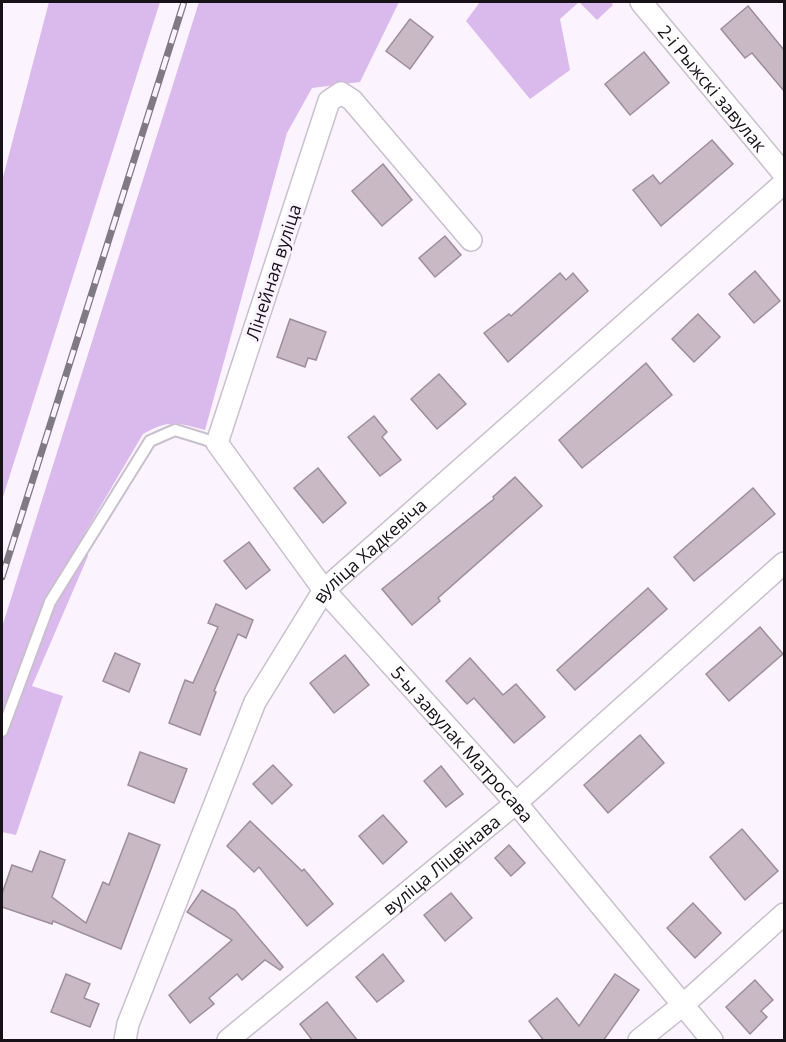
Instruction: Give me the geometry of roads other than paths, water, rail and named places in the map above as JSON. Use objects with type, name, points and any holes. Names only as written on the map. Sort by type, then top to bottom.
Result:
[{"type":"street","name":"2-і Рыжскі завулак","points":[[641,2],[784,174]]},
{"type":"street","name":"Лінейная вуліца","points":[[217,443],[329,101],[341,93],[352,100],[471,240]]},
{"type":"street","name":"вуліца Хадкевіча","points":[[125,1041],[128,1024],[255,702],[324,590],[784,183]]},
{"type":"street","name":"5-ы завулак Матросава","points":[[217,443],[324,590],[516,803],[684,1004],[712,1041]]},
{"type":"street","name":"вуліца Ліцвінава","points":[[228,1041],[516,803],[784,563]]},
{"type":"street","points":[[639,1041],[684,1004],[784,914]]},
{"type":"lane","points":[[2,731],[50,602],[150,441],[175,430],[217,443]]},
{"type":"railway","points":[[2,577],[184,2]]}]
